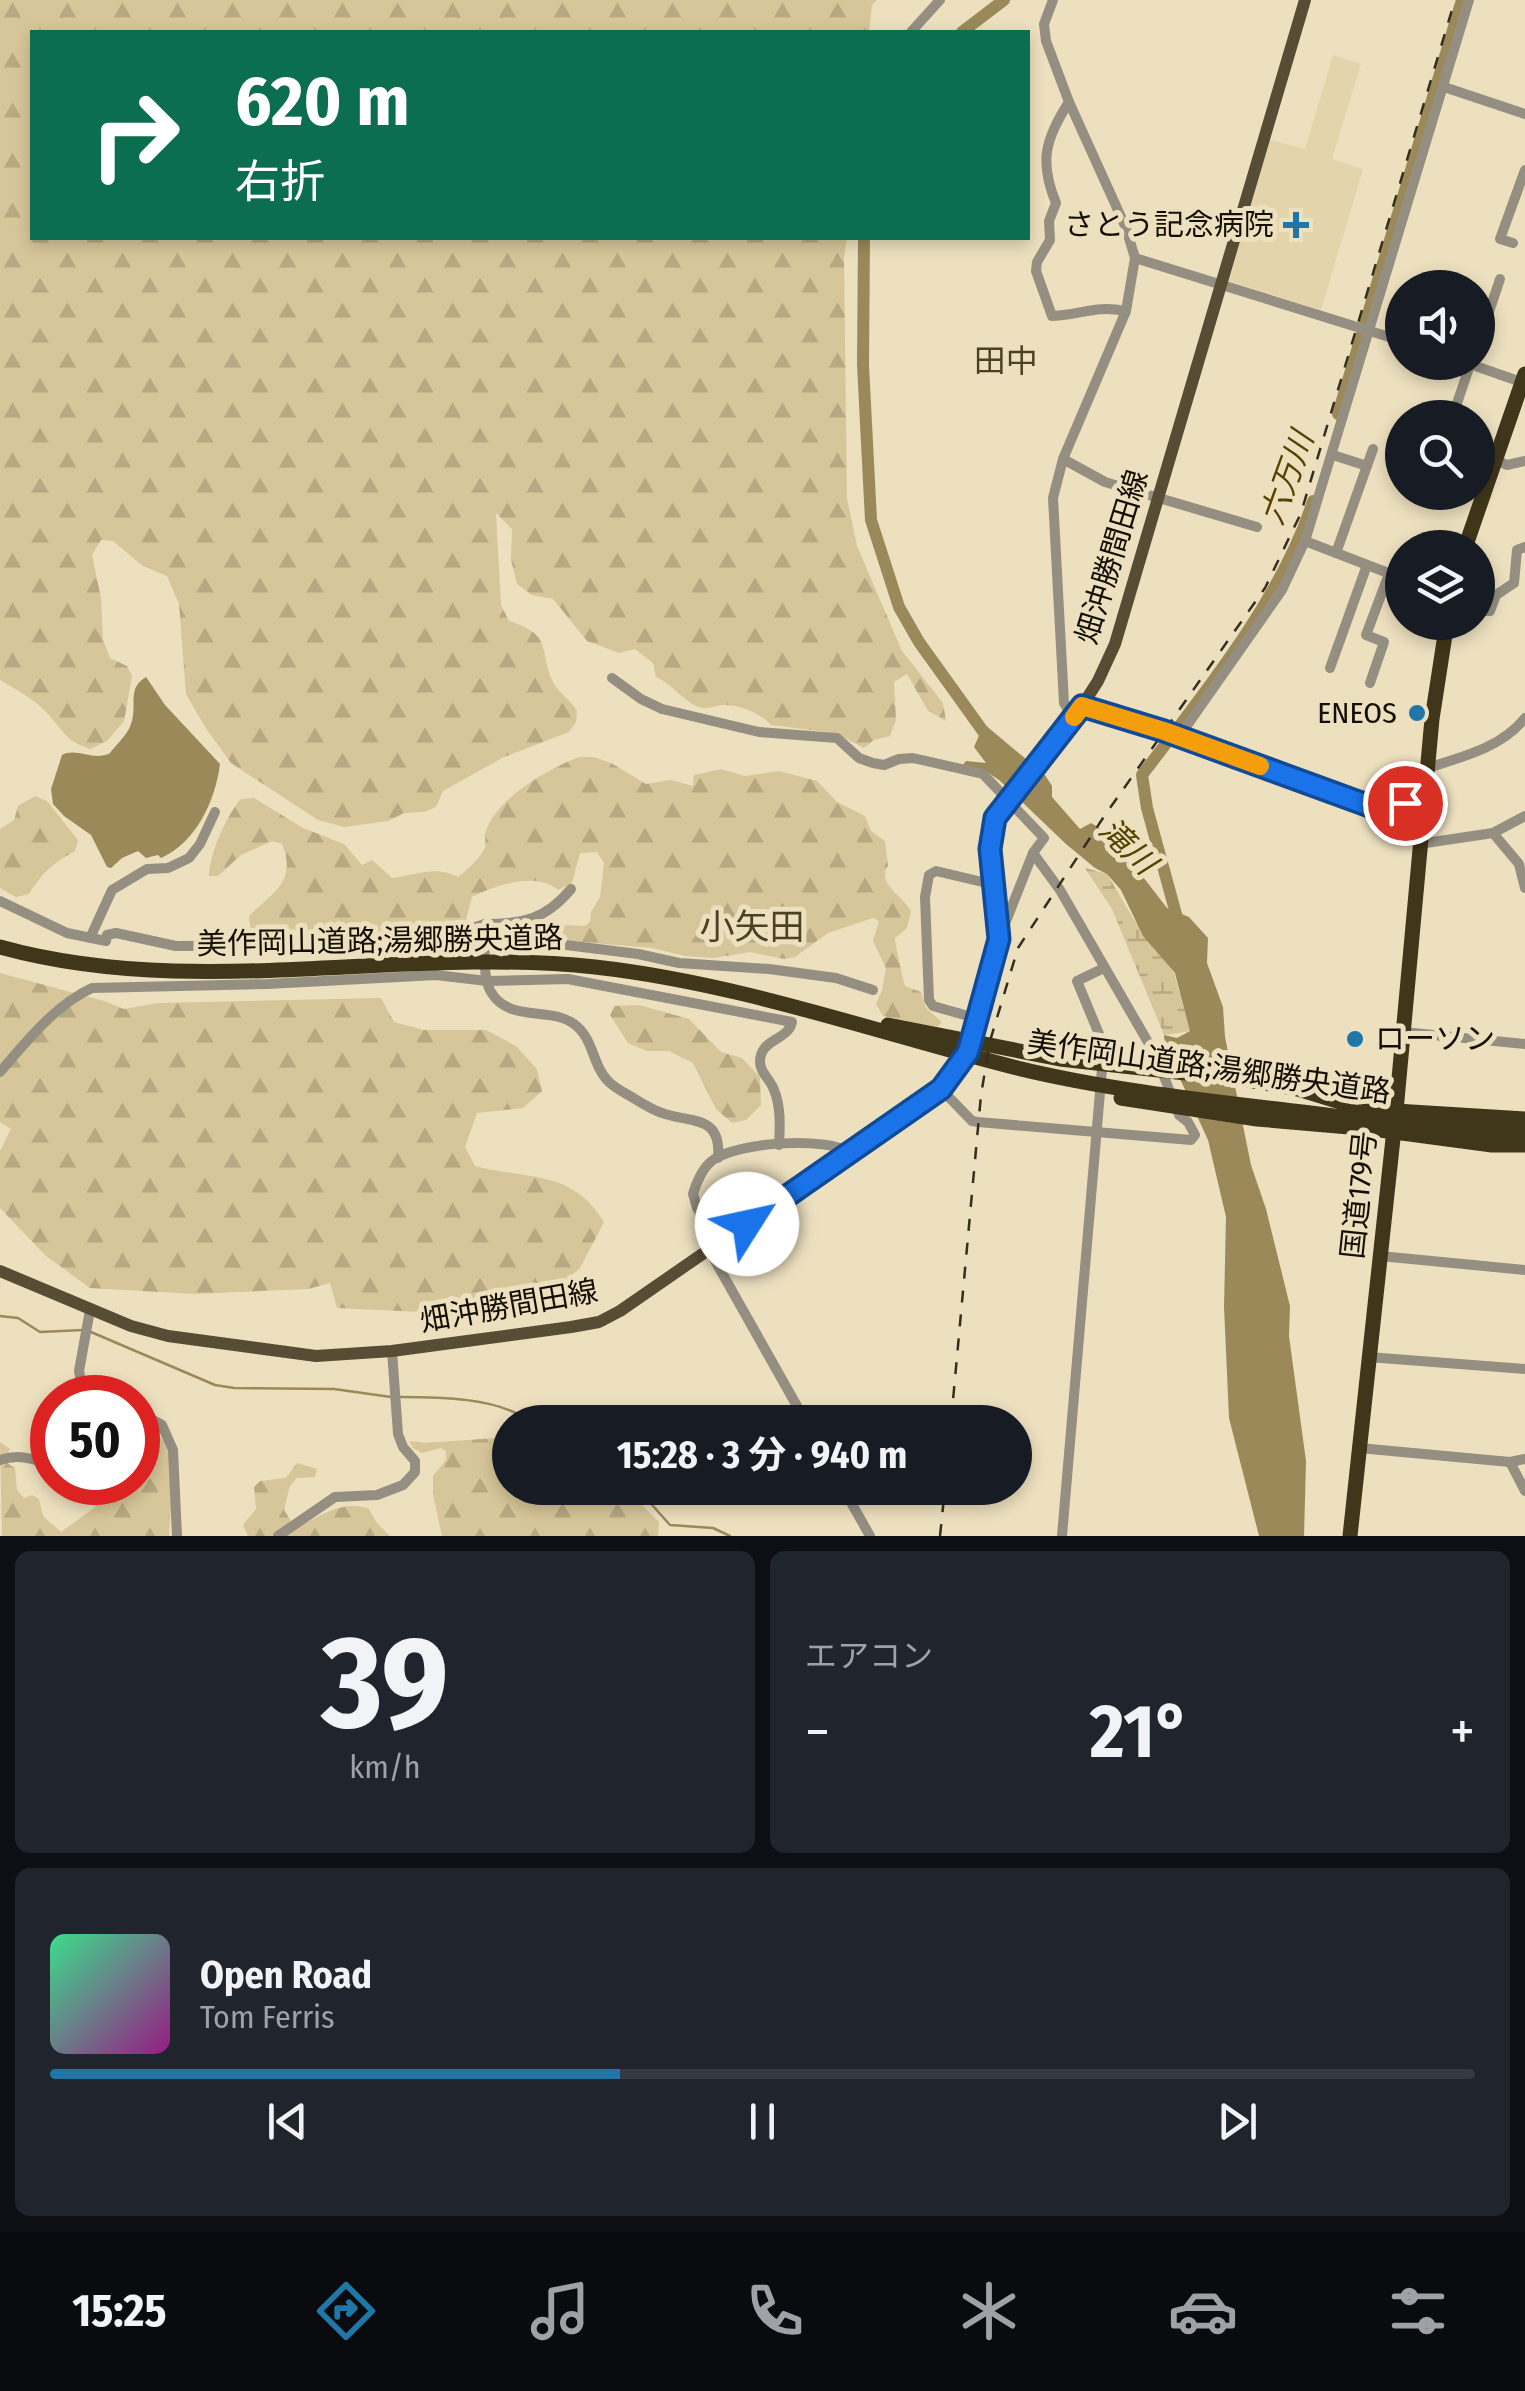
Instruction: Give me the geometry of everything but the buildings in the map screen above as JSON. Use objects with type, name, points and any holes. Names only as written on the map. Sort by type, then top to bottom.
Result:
[{"type":"highway","points":[[1495,456],[1524,380]]},
{"type":"highway","name":"国道179号","points":[[1350,1536],[1396,1111],[1424,795],[1444,640]]},
{"type":"highway","name":"美作岡山道路;湯郷勝央道路","points":[[0,946],[72,961],[198,972],[460,961],[551,963],[655,976],[782,1004],[955,1045],[1046,1074],[1070,1086],[1113,1096],[1256,1113],[1525,1132]]},
{"type":"highway","points":[[955,1045],[1248,1080],[1298,1089],[1347,1104],[1396,1111],[1525,1118]]},
{"type":"highway","points":[[1256,1113],[1392,1134],[1525,1145]]},
{"type":"main road","name":"畑沖勝間田線","points":[[0,1270],[90,1310],[168,1336],[272,1352],[334,1357],[599,1322],[851,1154],[941,1089],[968,1052],[999,939],[991,834],[995,818],[1082,706],[1115,644],[1305,0]]},
{"type":"street","points":[[913,30],[940,0]]},
{"type":"street","points":[[1053,0],[1044,24],[1046,41],[1126,228],[1135,258],[1126,311],[1057,477],[1052,516],[1064,703],[1072,718]]},
{"type":"street","points":[[1179,737],[1282,590],[1305,541],[1366,328],[1469,0]]},
{"type":"street","points":[[1444,87],[1525,114]]},
{"type":"street","points":[[1069,102],[1046,146],[1047,182],[1056,204],[1049,221],[1050,240],[1036,271],[1052,316],[1073,316],[1094,308],[1126,311]]},
{"type":"street","points":[[1513,243],[1500,239],[1525,170]]},
{"type":"street","points":[[1135,258],[1385,335]]},
{"type":"street","points":[[1495,295],[1500,280]]},
{"type":"street","points":[[1495,371],[1524,380]]},
{"type":"street","points":[[1336,553],[1373,449]]},
{"type":"street","points":[[1333,454],[1367,466]]},
{"type":"street","points":[[1063,459],[1105,482],[1257,526]]},
{"type":"street","points":[[1495,460],[1506,465],[1525,460]]},
{"type":"street","points":[[1305,541],[1385,572]]},
{"type":"street","points":[[1495,598],[1514,582],[1518,550],[1525,547]]},
{"type":"street","points":[[1330,668],[1367,565]]},
{"type":"street","points":[[1366,634],[1385,584]]},
{"type":"street","points":[[1345,628],[1384,642],[1370,683]]},
{"type":"street","points":[[612,678],[662,709],[759,732],[837,738],[859,758],[874,764],[913,758],[983,774],[1044,838],[1033,852],[999,939]]},
{"type":"street","points":[[1082,706],[1167,732],[1386,812],[1424,795]]},
{"type":"street","points":[[1427,768],[1477,752],[1504,738],[1525,718]]},
{"type":"street","points":[[90,938],[112,890],[147,869],[160,870],[189,858],[215,812]]},
{"type":"street","points":[[1419,844],[1493,833],[1525,816]]},
{"type":"street","points":[[1493,833],[1519,864],[1525,882]]},
{"type":"street","points":[[941,1089],[972,1121],[1098,1134],[1194,1138],[1194,1129],[1179,1115],[1156,1056],[1060,890],[1033,852]]},
{"type":"street","points":[[978,1019],[933,1006],[929,1000],[925,897],[930,876],[936,872],[995,884]]},
{"type":"street","points":[[104,960],[108,935],[116,933],[176,946],[360,945],[486,930],[543,915],[571,889]]},
{"type":"street","points":[[0,901],[67,933],[106,941]]},
{"type":"street","points":[[486,930],[680,964],[836,978],[874,990]]},
{"type":"street","points":[[486,930],[487,978],[492,994],[523,1013],[573,1022],[588,1040],[609,1082],[661,1113],[690,1117],[713,1130],[719,1144],[718,1158]]},
{"type":"street","points":[[633,990],[638,954]]},
{"type":"street","points":[[1062,1536],[1102,1070],[1099,1034],[1077,980],[1104,968]]},
{"type":"street","points":[[99,987],[101,973]]},
{"type":"street","points":[[0,1072],[26,1042],[80,994],[99,987],[268,984],[436,975],[568,978],[792,1022],[788,1032],[765,1046],[760,1058],[762,1071],[778,1098],[780,1145]]},
{"type":"street","points":[[1402,1032],[1525,1044]]},
{"type":"street","points":[[1102,1070],[1162,1076]]},
{"type":"street","points":[[1101,1099],[1179,1115]]},
{"type":"street","points":[[797,1405],[714,1247],[693,1194],[708,1165],[740,1150],[780,1145],[840,1146],[851,1154]]},
{"type":"street","points":[[1380,1256],[1525,1270]]},
{"type":"street","points":[[80,1375],[90,1310]]},
{"type":"street","points":[[278,1536],[335,1498],[377,1495],[411,1479],[417,1466],[398,1434],[392,1351]]},
{"type":"street","points":[[1368,1358],[1525,1368]]},
{"type":"street","points":[[160,1425],[173,1450],[177,1536]]},
{"type":"street","points":[[1359,1448],[1510,1462],[1525,1459]]},
{"type":"street","points":[[0,1460],[20,1455],[30,1458]]},
{"type":"street","points":[[1510,1462],[1525,1491]]},
{"type":"street","points":[[853,1505],[870,1536]]},
{"type":"shaded area","name":"さとう記念病院","points":[[1333,55],[1361,64],[1332,159],[1363,169],[1321,310],[1229,281],[1270,140],[1305,149]]},
{"type":"shaded area","points":[[146,677],[165,705],[220,764],[202,819],[184,842],[161,858],[146,858],[138,851],[111,868],[91,835],[53,804],[51,789],[62,755],[110,753],[129,728],[134,692]]},
{"type":"shaded area","points":[[984,724],[1045,775],[1052,786],[1052,797],[1080,829],[1091,823],[1118,839],[1113,852],[1140,873],[1167,908],[1189,917],[1208,938],[1207,963],[1223,1007],[1225,1037],[1251,1165],[1290,1306],[1289,1336],[1306,1461],[1304,1536],[1259,1536],[1229,1418],[1224,1307],[1226,1217],[1208,1140],[1165,1046],[1164,1035],[1177,1038],[1190,1031],[1175,973],[1143,936],[1121,890],[1107,874],[1066,844],[999,780],[984,770],[963,765],[966,761],[986,763],[974,747]]},
{"type":"green space","points":[[0,0],[877,0],[872,5],[869,30],[30,30],[30,240],[847,240],[847,498],[857,546],[902,651],[943,703],[946,721],[928,711],[907,674],[894,682],[896,720],[890,736],[874,740],[864,748],[835,733],[771,725],[739,707],[698,707],[656,677],[653,663],[635,649],[619,653],[587,641],[553,599],[532,595],[517,584],[511,559],[512,529],[496,513],[501,605],[509,621],[532,631],[542,643],[554,684],[577,711],[576,722],[569,732],[504,757],[443,791],[436,807],[424,812],[344,827],[318,820],[231,763],[186,694],[179,604],[167,576],[143,566],[113,541],[101,540],[92,555],[101,598],[103,640],[110,658],[127,666],[132,676],[124,721],[107,741],[90,749],[70,739],[37,703],[0,680]]},
{"type":"green space","points":[[579,757],[611,763],[646,784],[671,780],[693,786],[694,775],[721,769],[745,776],[779,771],[817,781],[837,802],[865,816],[871,831],[885,841],[885,878],[911,911],[907,928],[895,938],[905,986],[921,992],[926,1008],[942,1022],[937,1027],[883,1016],[876,1004],[886,968],[873,941],[879,921],[873,918],[828,933],[795,957],[784,959],[750,952],[714,958],[685,956],[652,948],[512,936],[510,930],[538,924],[585,926],[590,922],[600,897],[604,863],[597,852],[580,853],[572,883],[558,890],[539,881],[528,881],[492,888],[472,897],[465,924],[361,935],[257,937],[251,933],[249,916],[285,877],[282,844],[272,841],[241,855],[218,876],[209,876],[215,846],[230,814],[241,799],[254,798],[303,828],[344,844],[362,865],[372,860],[392,878],[433,871],[458,877],[483,851],[492,819],[512,796]]},
{"type":"green space","points":[[35,796],[47,801],[78,840],[75,851],[48,870],[29,894],[16,897],[0,888],[0,829],[14,820],[18,806]]},
{"type":"green space","points":[[1085,868],[1107,874],[1133,918],[1174,973],[1191,1031],[1164,1035],[1112,909]]},
{"type":"green space","points":[[0,973],[124,1009],[158,1003],[381,998],[394,1022],[424,1030],[486,1030],[516,1046],[537,1069],[542,1091],[523,1108],[477,1113],[465,1147],[475,1166],[563,1185],[578,1193],[604,1222],[580,1268],[557,1288],[442,1313],[337,1308],[330,1283],[308,1289],[194,1294],[90,1288],[46,1256],[0,1208],[0,1151],[11,1129],[0,1122]]},
{"type":"green space","points":[[639,1005],[689,1019],[721,1052],[742,1058],[760,1077],[761,1105],[746,1120],[732,1123],[716,1109],[693,1063],[669,1051],[647,1051],[628,1043],[610,1015],[614,1006]]},
{"type":"green space","points":[[160,1438],[171,1470],[169,1536],[2,1536],[0,1442],[10,1449],[7,1463],[15,1468],[17,1490],[24,1498],[30,1496],[30,1505],[40,1505],[43,1516],[61,1532],[94,1508],[160,1505]]},
{"type":"green space","points":[[492,1438],[492,1505],[642,1505],[659,1522],[658,1536],[442,1536],[433,1476],[446,1460],[446,1451],[441,1448],[422,1453],[409,1441]]},
{"type":"green space","points":[[297,1463],[317,1469],[315,1477],[297,1478],[290,1486],[284,1510],[295,1527],[339,1508],[357,1506],[368,1508],[390,1536],[248,1536],[243,1525],[256,1509],[254,1487],[260,1481],[286,1478]]},
{"type":"waterway","name":"滝川","points":[[965,30],[1004,0]]},
{"type":"waterway","name":"六万川","points":[[1338,414],[1462,0]]},
{"type":"waterway","name":"滝川","points":[[864,240],[863,365],[871,520],[899,607],[919,642],[990,741]]},
{"type":"waterway","name":"六万川","points":[[1179,925],[1147,808],[1142,775],[1262,609],[1300,537],[1313,501]]},
{"type":"waterway","points":[[0,1316],[18,1318],[40,1332],[83,1330]]},
{"type":"waterway","points":[[91,1332],[215,1385],[334,1389],[391,1397]]},
{"type":"waterway","points":[[399,1397],[449,1398],[492,1405]]},
{"type":"waterway","points":[[652,1505],[670,1525],[713,1528],[730,1536]]},
{"type":"railway","points":[[953,1405],[981,1095],[990,1041],[1018,948],[1103,818],[1265,588],[1301,513],[1455,0]]},
{"type":"railway","points":[[940,1536],[943,1505]]},
{"type":"slow traffic","points":[[1074,717],[1082,706],[1260,766]]},
{"type":"place","name":"さとう記念病院","points":[[1296,225]]},
{"type":"place","name":"ENEOS","points":[[1417,713]]},
{"type":"place","name":"ローソン","points":[[1355,1039]]},
{"type":"district","name":"田中","points":[[1006,361]]},
{"type":"district","name":"小矢田","points":[[752,927]]},
{"type":"route","points":[[747,1224],[941,1089],[956,1071],[974,1036],[999,939],[990,849],[992,826],[1082,706],[1164,731],[1386,812],[1405,803]]}]
